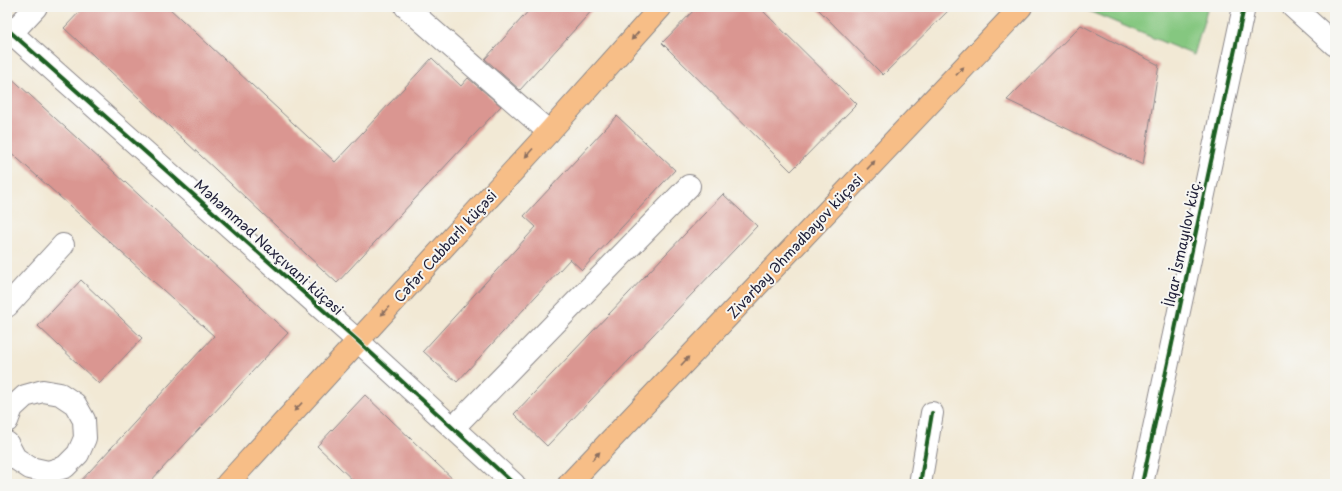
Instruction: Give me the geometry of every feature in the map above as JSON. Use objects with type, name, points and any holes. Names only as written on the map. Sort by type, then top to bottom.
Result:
[{"type":"main road","name":"Zivərbəy Əhmədbəyov küçəsi","points":[[569,484],[1021,7]]},
{"type":"main road","name":"Cəfər Cabbarlı küçəsi","points":[[227,484],[549,132],[653,10]]},
{"type":"street","points":[[8,34],[36,7]]},
{"type":"street","points":[[406,7],[549,132]]},
{"type":"street","name":"İlqar İsmayılov küç.","points":[[1142,484],[1244,7]]},
{"type":"street","points":[[1293,7],[1335,45]]},
{"type":"street","name":"Məhəmməd Naxçıvani küçəsi","points":[[8,34],[358,341],[514,484]]},
{"type":"street","points":[[453,428],[689,186]]},
{"type":"street","points":[[7,306],[63,245]]},
{"type":"street","points":[[7,421],[12,408],[25,396],[43,391],[60,394],[75,404],[84,420],[85,438],[78,454],[65,466],[48,472],[30,468],[15,458],[7,444]]},
{"type":"street","points":[[920,484],[932,413]]},
{"type":"green space","points":[[1079,7],[1208,7],[1194,55]]},
{"type":"building","points":[[84,7],[168,7],[335,162],[432,58],[461,86],[468,78],[501,106],[337,283],[64,28]]},
{"type":"building","points":[[532,7],[595,7],[520,90],[485,59]]},
{"type":"building","points":[[697,7],[759,7],[857,104],[791,171],[662,43]]},
{"type":"building","points":[[816,7],[952,7],[883,75]]},
{"type":"building","points":[[1081,25],[1159,65],[1143,165],[1007,100]]},
{"type":"building","points":[[7,74],[288,333],[148,484],[78,484],[214,336],[7,149]]},
{"type":"building","points":[[617,116],[675,170],[582,270],[570,259],[457,382],[423,351],[536,227],[524,216]]},
{"type":"building","points":[[723,194],[757,226],[547,446],[514,414]]},
{"type":"building","points":[[81,280],[142,338],[99,384],[38,326]]},
{"type":"building","points":[[365,395],[458,484],[357,484],[317,446]]},
{"type":"cycle path","points":[[1142,484],[1244,7]]},
{"type":"cycle path","points":[[7,29],[358,341],[514,484]]},
{"type":"cycle path","points":[[920,484],[932,413]]}]
